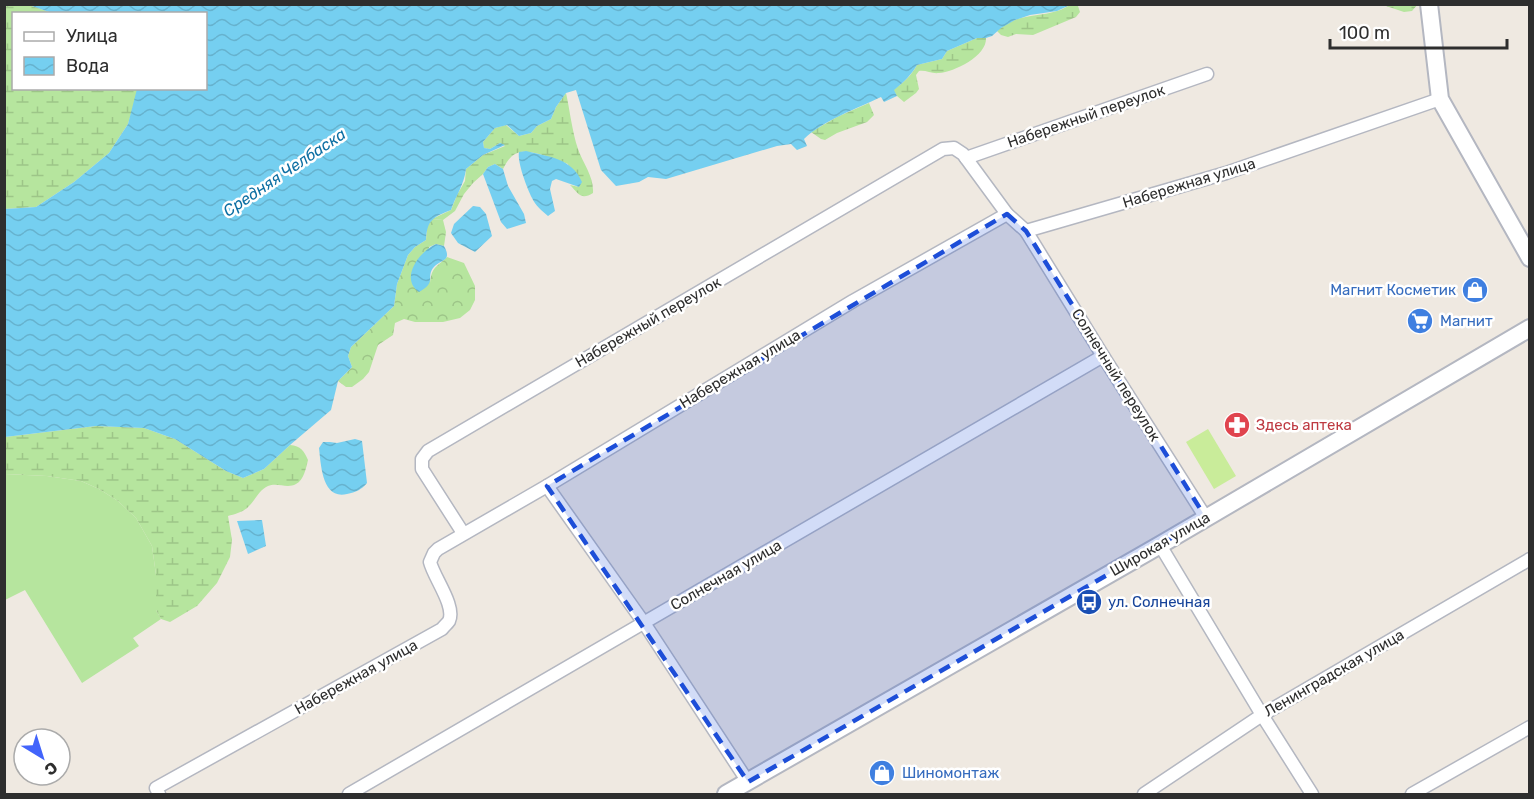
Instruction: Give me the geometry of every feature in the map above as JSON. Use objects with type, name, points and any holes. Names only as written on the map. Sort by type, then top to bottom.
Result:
[{"type":"street","points":[[1429,4],[1440,99],[1530,258]]},
{"type":"street","name":"Набережный переулок","points":[[463,533],[422,469],[422,459],[428,451],[943,149],[954,148],[966,158],[1207,74]]},
{"type":"street","name":"Набережная улица","points":[[1026,231],[1226,173],[1440,99]]},
{"type":"street","points":[[966,158],[1007,214],[1026,231]]},
{"type":"street","name":"Набережная улица","points":[[158,791],[442,629],[449,621],[450,614],[449,604],[430,562],[438,549],[854,301],[1007,214]]},
{"type":"street","name":"Солнечный переулок","points":[[1026,231],[1206,518]]},
{"type":"street","name":"Широкая улица","points":[[726,795],[1160,545],[1530,327]]},
{"type":"street","name":"Солнечная улица","points":[[349,795],[1103,356]]},
{"type":"street","points":[[547,486],[644,623],[748,782]]},
{"type":"street","points":[[1160,545],[1312,795]]},
{"type":"street","name":"Ленинградская улица","points":[[1144,795],[1262,715],[1530,559]]},
{"type":"street","points":[[1412,795],[1530,727]]},
{"type":"highlighted area","points":[[1007,214],[1026,231],[1206,518],[748,782],[547,486]]},
{"type":"green space","points":[[1418,4],[1412,11],[1404,12],[1383,5]]},
{"type":"green space","points":[[4,5],[29,5],[49,12],[12,12],[12,90],[138,90],[128,124],[109,153],[74,182],[36,207],[5,209]]},
{"type":"green space","points":[[1070,5],[1078,6],[1080,12],[1076,17],[1033,35],[1016,34],[1008,37],[997,31],[1012,21],[1057,11]]},
{"type":"green space","points":[[977,38],[986,38],[985,45],[976,57],[945,72],[919,71],[916,75],[919,89],[916,93],[904,102],[897,96],[893,90],[912,73],[917,65],[942,59],[947,51]]},
{"type":"green space","points":[[566,93],[576,142],[590,176],[593,193],[583,196],[570,185],[579,187],[568,164],[539,154],[522,152],[513,155],[503,169],[495,164],[488,167],[464,194],[455,211],[443,220],[432,219],[451,210],[465,181],[466,169],[483,155],[505,146],[500,143],[490,149],[484,148],[483,142],[495,128],[506,125],[519,136],[531,133],[537,126],[551,119]]},
{"type":"green space","points":[[869,103],[874,115],[867,122],[825,140],[811,132],[837,117]]},
{"type":"green space","points":[[432,219],[443,220],[446,232],[444,246],[436,244],[429,247],[430,283],[433,270],[447,257],[464,263],[475,286],[475,300],[470,310],[460,318],[443,322],[415,322],[404,319],[395,323],[393,335],[378,345],[369,372],[352,387],[346,387],[338,381],[352,367],[348,356],[351,347],[394,306],[397,284],[408,255],[426,240],[427,227]]},
{"type":"green space","points":[[96,426],[144,428],[175,439],[226,471],[243,478],[264,469],[290,445],[302,450],[308,460],[299,482],[289,486],[268,486],[247,508],[228,516],[232,540],[230,557],[217,583],[197,606],[170,622],[161,619],[156,610],[156,575],[152,546],[136,518],[118,501],[81,481],[47,476],[5,474],[5,437]]},
{"type":"green space","points":[[1208,429],[1236,476],[1214,489],[1186,442]]},
{"type":"green space","points":[[5,474],[47,476],[81,481],[99,489],[118,501],[136,518],[152,546],[156,575],[156,610],[161,619],[133,638],[139,646],[82,683],[25,590],[5,600]]},
{"type":"water","name":"Средняя Челбаска","points":[[29,5],[1070,5],[1057,11],[1015,20],[992,36],[977,38],[947,51],[942,59],[917,65],[907,79],[894,90],[897,96],[884,102],[881,97],[830,121],[804,139],[807,146],[797,150],[791,144],[777,146],[666,179],[648,177],[639,182],[616,186],[601,170],[576,90],[566,93],[551,119],[537,126],[531,133],[519,136],[507,125],[495,128],[483,142],[484,148],[490,149],[500,143],[505,145],[483,155],[466,169],[451,210],[432,220],[426,240],[408,255],[397,284],[394,306],[351,347],[348,356],[352,367],[338,381],[331,410],[264,469],[243,478],[226,471],[175,439],[144,428],[96,426],[5,437],[5,209],[36,207],[74,182],[109,153],[128,124],[137,90],[207,90],[207,12],[49,12]]},
{"type":"water","points":[[526,151],[566,163],[578,174],[582,182],[579,187],[556,179],[552,181],[550,189],[555,211],[548,216],[533,201],[523,175],[519,152]]},
{"type":"water","points":[[495,164],[503,169],[508,186],[524,214],[526,223],[507,229],[501,222],[483,174],[488,167]]},
{"type":"water","points":[[473,206],[480,207],[486,214],[492,236],[475,252],[458,243],[451,233],[454,224]]},
{"type":"water","points":[[436,244],[444,246],[446,258],[433,268],[428,285],[419,292],[413,286],[411,273],[424,252]]},
{"type":"water","points":[[355,439],[362,441],[367,483],[347,494],[332,492],[324,480],[319,448],[323,442],[337,443]]},
{"type":"water","points":[[262,520],[266,546],[248,554],[237,521]]},
{"type":"place","name":"Магнит Косметик","points":[[1475,290]]},
{"type":"place","name":"Магнит","points":[[1420,321]]},
{"type":"place","name":"Здесь аптека","points":[[1237,425]]},
{"type":"place","name":"ул. Солнечная","points":[[1089,602]]},
{"type":"place","name":"Шиномонтаж","points":[[882,773]]}]
